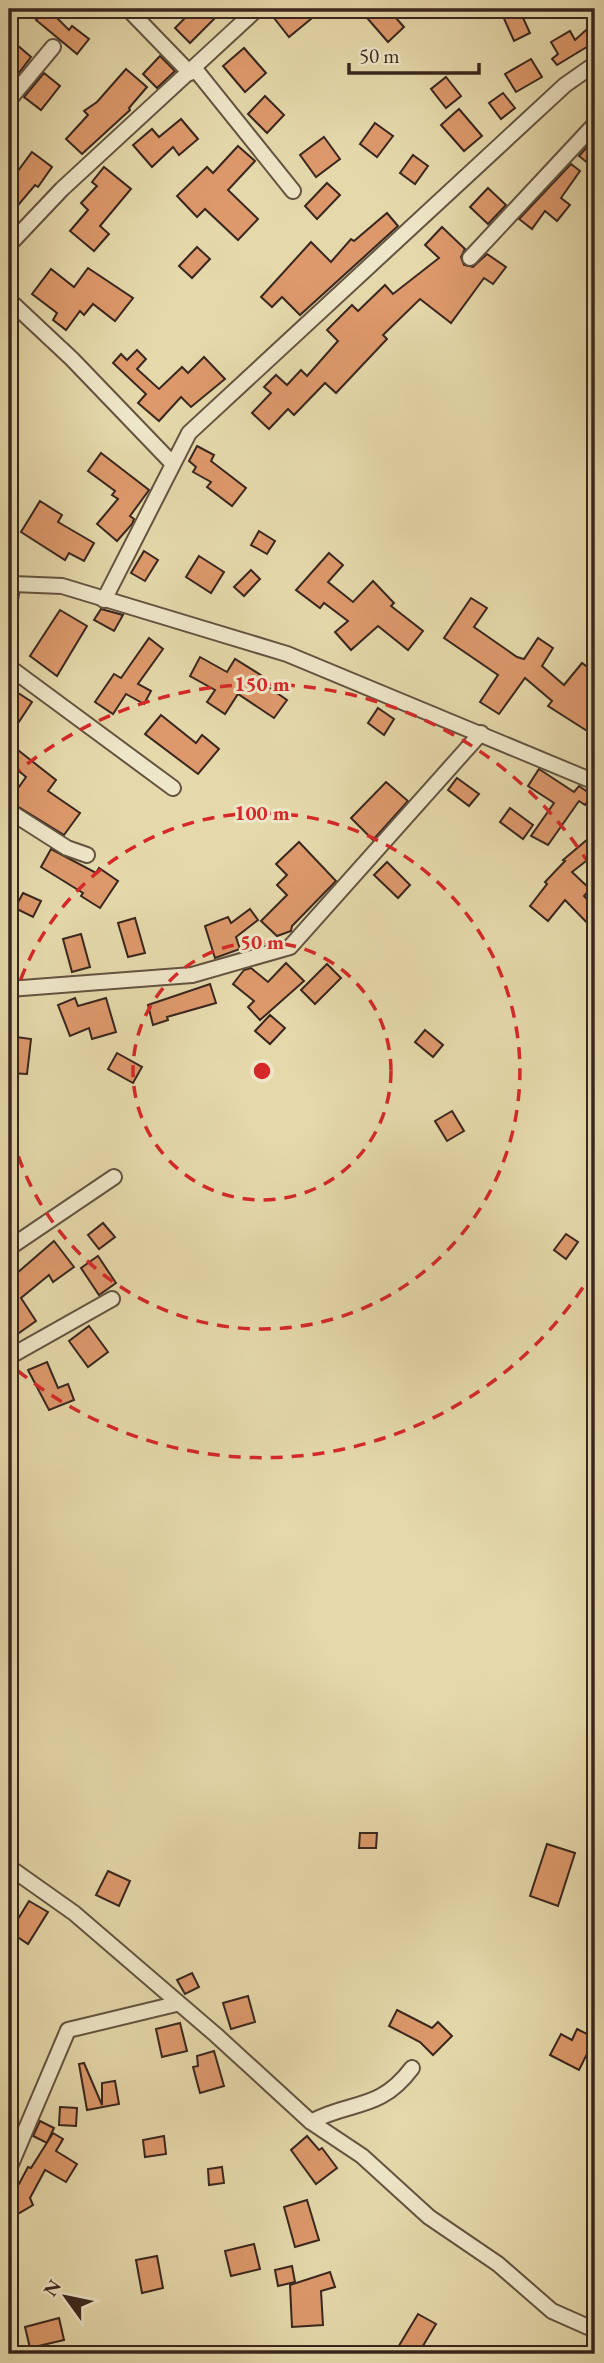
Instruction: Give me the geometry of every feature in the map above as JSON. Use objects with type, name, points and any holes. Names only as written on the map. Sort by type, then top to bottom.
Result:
[{"type":"street","points":[[128,9],[192,71],[293,191]]},
{"type":"street","points":[[9,245],[62,189],[257,9]]},
{"type":"street","points":[[9,100],[54,47]]},
{"type":"street","points":[[104,600],[189,433],[565,85],[595,64]]},
{"type":"street","points":[[470,258],[595,124]]},
{"type":"street","points":[[9,300],[72,359],[172,463]]},
{"type":"street","points":[[9,604],[11,583],[62,586],[287,653],[595,782]]},
{"type":"street","points":[[9,667],[173,788]]},
{"type":"street","points":[[9,989],[192,975],[252,961],[290,947],[481,733]]},
{"type":"street","points":[[9,811],[67,848],[88,855]]},
{"type":"street","points":[[9,1248],[114,1177]]},
{"type":"street","points":[[9,1357],[112,1299]]},
{"type":"street","points":[[9,1867],[74,1913],[176,2004],[216,2035],[311,2122],[362,2157],[429,2217],[498,2264],[552,2311],[595,2330]]},
{"type":"street","points":[[9,2169],[58,2046],[68,2030],[176,2004]]},
{"type":"street","points":[[311,2122],[364,2106],[399,2085],[412,2068]]},
{"type":"building","points":[[48,9],[69,30],[72,26],[89,39],[77,54],[36,20]]},
{"type":"building","points":[[194,9],[224,9],[190,43],[175,28]]},
{"type":"building","points":[[285,9],[323,9],[289,37],[274,18]]},
{"type":"building","points":[[380,9],[388,9],[404,27],[388,42],[368,19]]},
{"type":"building","points":[[519,9],[530,33],[514,41],[502,14]]},
{"type":"building","points":[[595,22],[595,42],[557,65],[552,59],[558,54],[551,42],[570,31],[575,40]]},
{"type":"building","points":[[9,38],[31,57],[18,74],[9,67]]},
{"type":"building","points":[[244,48],[266,73],[245,92],[223,66]]},
{"type":"building","points":[[160,56],[175,71],[157,88],[143,74]]},
{"type":"building","points":[[531,59],[542,77],[516,92],[505,74]]},
{"type":"building","points":[[126,69],[147,87],[130,110],[82,154],[66,139],[88,115],[84,111],[97,102]]},
{"type":"building","points":[[44,73],[60,86],[41,110],[24,97]]},
{"type":"building","points":[[446,77],[461,96],[446,108],[431,89]]},
{"type":"building","points":[[503,93],[515,108],[501,119],[489,103]]},
{"type":"building","points":[[265,96],[284,115],[267,133],[248,114]]},
{"type":"building","points":[[459,109],[482,136],[464,151],[441,125]]},
{"type":"building","points":[[181,119],[198,139],[179,155],[173,147],[152,167],[133,145],[152,129],[159,137]]},
{"type":"building","points":[[375,123],[393,136],[377,157],[360,144]]},
{"type":"building","points":[[324,137],[340,159],[316,177],[300,155]]},
{"type":"building","points":[[595,138],[595,169],[579,156]]},
{"type":"building","points":[[238,146],[255,161],[228,190],[258,219],[238,240],[205,209],[197,217],[177,196],[207,167],[213,173]]},
{"type":"building","points":[[32,152],[52,167],[38,187],[35,185],[9,216],[9,183]]},
{"type":"building","points":[[413,155],[428,166],[415,184],[400,173]]},
{"type":"building","points":[[571,164],[580,171],[561,198],[570,205],[557,221],[545,211],[532,229],[519,219]]},
{"type":"building","points":[[104,167],[131,189],[100,226],[109,234],[94,251],[70,231],[88,210],[81,203],[97,186],[92,182]]},
{"type":"building","points":[[327,183],[340,195],[317,219],[305,206]]},
{"type":"building","points":[[488,188],[506,205],[488,224],[470,207]]},
{"type":"building","points":[[387,213],[398,226],[300,315],[282,297],[272,307],[261,297],[311,242],[331,262],[351,239],[354,241]]},
{"type":"building","points":[[442,227],[465,249],[461,257],[464,265],[473,267],[487,254],[506,267],[493,284],[484,278],[451,323],[420,299],[383,335],[387,339],[336,393],[325,383],[294,415],[288,409],[269,429],[252,413],[271,393],[264,387],[276,375],[287,385],[301,370],[307,376],[338,341],[327,330],[352,305],[358,311],[385,285],[393,294],[439,258],[425,245]]},
{"type":"building","points":[[197,247],[210,259],[192,278],[179,266]]},
{"type":"building","points":[[88,268],[133,298],[115,321],[93,304],[84,315],[80,311],[66,330],[53,320],[57,313],[32,294],[51,269],[74,287]]},
{"type":"building","points":[[137,350],[146,359],[137,369],[159,389],[182,367],[188,373],[204,357],[225,379],[191,407],[181,397],[159,421],[138,403],[146,394],[113,363],[121,354],[127,360]]},
{"type":"building","points":[[197,446],[214,455],[211,461],[246,488],[232,506],[207,487],[211,482],[193,472],[196,467],[189,461]]},
{"type":"building","points":[[101,453],[149,490],[130,516],[134,519],[132,524],[117,541],[97,524],[118,499],[112,495],[115,491],[88,471]]},
{"type":"building","points":[[40,501],[62,515],[58,522],[94,543],[84,561],[69,553],[65,560],[21,532]]},
{"type":"building","points":[[259,531],[275,541],[267,554],[251,545]]},
{"type":"building","points":[[144,551],[158,560],[145,581],[131,573]]},
{"type":"building","points":[[329,553],[343,565],[328,582],[353,602],[373,581],[394,603],[391,606],[423,631],[408,650],[378,626],[351,650],[335,632],[348,621],[324,603],[320,608],[296,590]]},
{"type":"building","points":[[199,556],[224,572],[211,593],[186,577]]},
{"type":"building","points":[[251,570],[260,579],[244,596],[234,587]]},
{"type":"building","points":[[471,598],[487,608],[474,627],[517,657],[524,659],[538,638],[553,648],[542,666],[564,685],[582,663],[595,673],[595,736],[548,706],[552,701],[525,678],[499,714],[480,702],[498,675],[444,638]]},
{"type":"building","points":[[101,609],[123,615],[114,631],[94,620]]},
{"type":"building","points":[[60,610],[87,626],[57,676],[30,656]]},
{"type":"building","points":[[149,638],[163,649],[138,684],[151,691],[144,704],[126,694],[113,714],[95,702],[114,674],[121,678]]},
{"type":"building","points":[[200,657],[227,672],[235,659],[264,677],[261,682],[287,700],[274,718],[238,694],[225,714],[207,702],[215,690],[190,676]]},
{"type":"building","points":[[9,687],[32,702],[9,737]]},
{"type":"building","points":[[378,708],[394,719],[384,735],[368,723]]},
{"type":"building","points":[[161,715],[196,743],[202,735],[219,749],[198,774],[145,734]]},
{"type":"building","points":[[9,743],[56,780],[48,791],[80,813],[64,835],[9,801],[26,777],[9,763]]},
{"type":"building","points":[[539,769],[574,792],[579,786],[592,795],[585,805],[579,801],[548,845],[531,836],[554,803],[528,786]]},
{"type":"building","points":[[457,778],[479,794],[469,806],[448,790]]},
{"type":"building","points":[[386,782],[408,801],[373,840],[351,818]]},
{"type":"building","points":[[510,808],[533,825],[523,839],[500,822]]},
{"type":"building","points":[[595,833],[595,854],[572,872],[590,889],[584,896],[595,908],[595,931],[565,900],[548,921],[530,906],[547,884],[545,882],[565,861],[563,860]]},
{"type":"building","points":[[299,842],[336,881],[292,926],[291,931],[277,936],[261,921],[287,895],[277,885],[287,875],[276,864]]},
{"type":"building","points":[[51,849],[96,873],[99,868],[118,881],[100,908],[81,896],[83,893],[41,867]]},
{"type":"building","points":[[387,862],[410,885],[398,898],[374,875]]},
{"type":"building","points":[[23,893],[41,901],[33,917],[15,908]]},
{"type":"building","points":[[250,909],[258,920],[236,937],[240,949],[215,958],[205,926],[228,917],[231,923]]},
{"type":"building","points":[[135,918],[145,953],[128,957],[118,923]]},
{"type":"building","points":[[81,934],[90,967],[72,972],[63,939]]},
{"type":"building","points":[[286,963],[304,981],[260,1020],[248,1007],[254,1001],[233,984],[244,970],[251,968],[268,982]]},
{"type":"building","points":[[327,964],[341,978],[315,1004],[301,990]]},
{"type":"building","points":[[210,984],[216,1003],[167,1017],[168,1020],[153,1025],[148,1005]]},
{"type":"building","points":[[75,998],[78,1006],[106,998],[116,1032],[92,1039],[89,1028],[70,1036],[58,1005]]},
{"type":"building","points":[[270,1015],[285,1028],[270,1044],[255,1031]]},
{"type":"building","points":[[425,1030],[443,1045],[433,1057],[415,1042]]},
{"type":"building","points":[[9,1036],[31,1039],[27,1074],[9,1073]]},
{"type":"building","points":[[117,1053],[142,1067],[133,1083],[108,1069]]},
{"type":"building","points":[[452,1111],[464,1131],[447,1141],[435,1121]]},
{"type":"building","points":[[103,1223],[115,1237],[99,1249],[88,1235]]},
{"type":"building","points":[[566,1234],[578,1242],[566,1259],[554,1250]]},
{"type":"building","points":[[54,1241],[74,1267],[53,1282],[49,1275],[21,1298],[36,1321],[9,1340],[9,1280]]},
{"type":"building","points":[[98,1256],[116,1283],[99,1295],[81,1268]]},
{"type":"building","points":[[89,1326],[108,1352],[88,1367],[69,1341]]},
{"type":"building","points":[[47,1362],[58,1388],[68,1384],[74,1400],[49,1410],[28,1370]]},
{"type":"building","points":[[360,1833],[377,1833],[376,1848],[359,1848]]},
{"type":"building","points":[[547,1844],[575,1853],[558,1906],[530,1896]]},
{"type":"building","points":[[108,1871],[130,1881],[119,1906],[96,1895]]},
{"type":"building","points":[[29,1901],[48,1912],[28,1944],[10,1932]]},
{"type":"building","points":[[192,1973],[199,1987],[185,1994],[177,1980]]},
{"type":"building","points":[[248,1996],[255,2022],[231,2029],[223,2003]]},
{"type":"building","points":[[397,2010],[432,2028],[438,2022],[452,2036],[433,2055],[420,2042],[389,2026]]},
{"type":"building","points":[[180,2023],[187,2051],[162,2057],[156,2029]]},
{"type":"building","points":[[577,2029],[595,2038],[579,2070],[550,2055],[561,2034],[572,2040]]},
{"type":"building","points":[[214,2051],[224,2086],[200,2093],[193,2067],[198,2066],[197,2056]]},
{"type":"building","points":[[84,2063],[102,2105],[102,2083],[115,2081],[119,2104],[87,2110],[79,2064]]},
{"type":"building","points":[[60,2107],[77,2108],[76,2126],[59,2125]]},
{"type":"building","points":[[40,2121],[54,2128],[47,2143],[33,2136]]},
{"type":"building","points":[[53,2133],[63,2139],[56,2151],[77,2164],[66,2182],[45,2170],[30,2198],[33,2205],[9,2219],[9,2189],[19,2184]]},
{"type":"building","points":[[164,2136],[166,2154],[145,2157],[143,2140]]},
{"type":"building","points":[[307,2136],[319,2150],[322,2148],[337,2168],[316,2184],[291,2150]]},
{"type":"building","points":[[222,2167],[224,2183],[209,2185],[208,2169]]},
{"type":"building","points":[[307,2200],[319,2240],[295,2247],[284,2207]]},
{"type":"building","points":[[254,2244],[260,2269],[231,2276],[225,2251]]},
{"type":"building","points":[[157,2256],[163,2288],[142,2293],[136,2260]]},
{"type":"building","points":[[292,2266],[295,2282],[278,2286],[275,2270]]},
{"type":"building","points":[[330,2272],[335,2287],[321,2291],[323,2325],[292,2327],[290,2285]]},
{"type":"building","points":[[418,2314],[436,2324],[418,2354],[394,2354]]},
{"type":"building","points":[[59,2318],[64,2340],[30,2348],[25,2327]]}]
